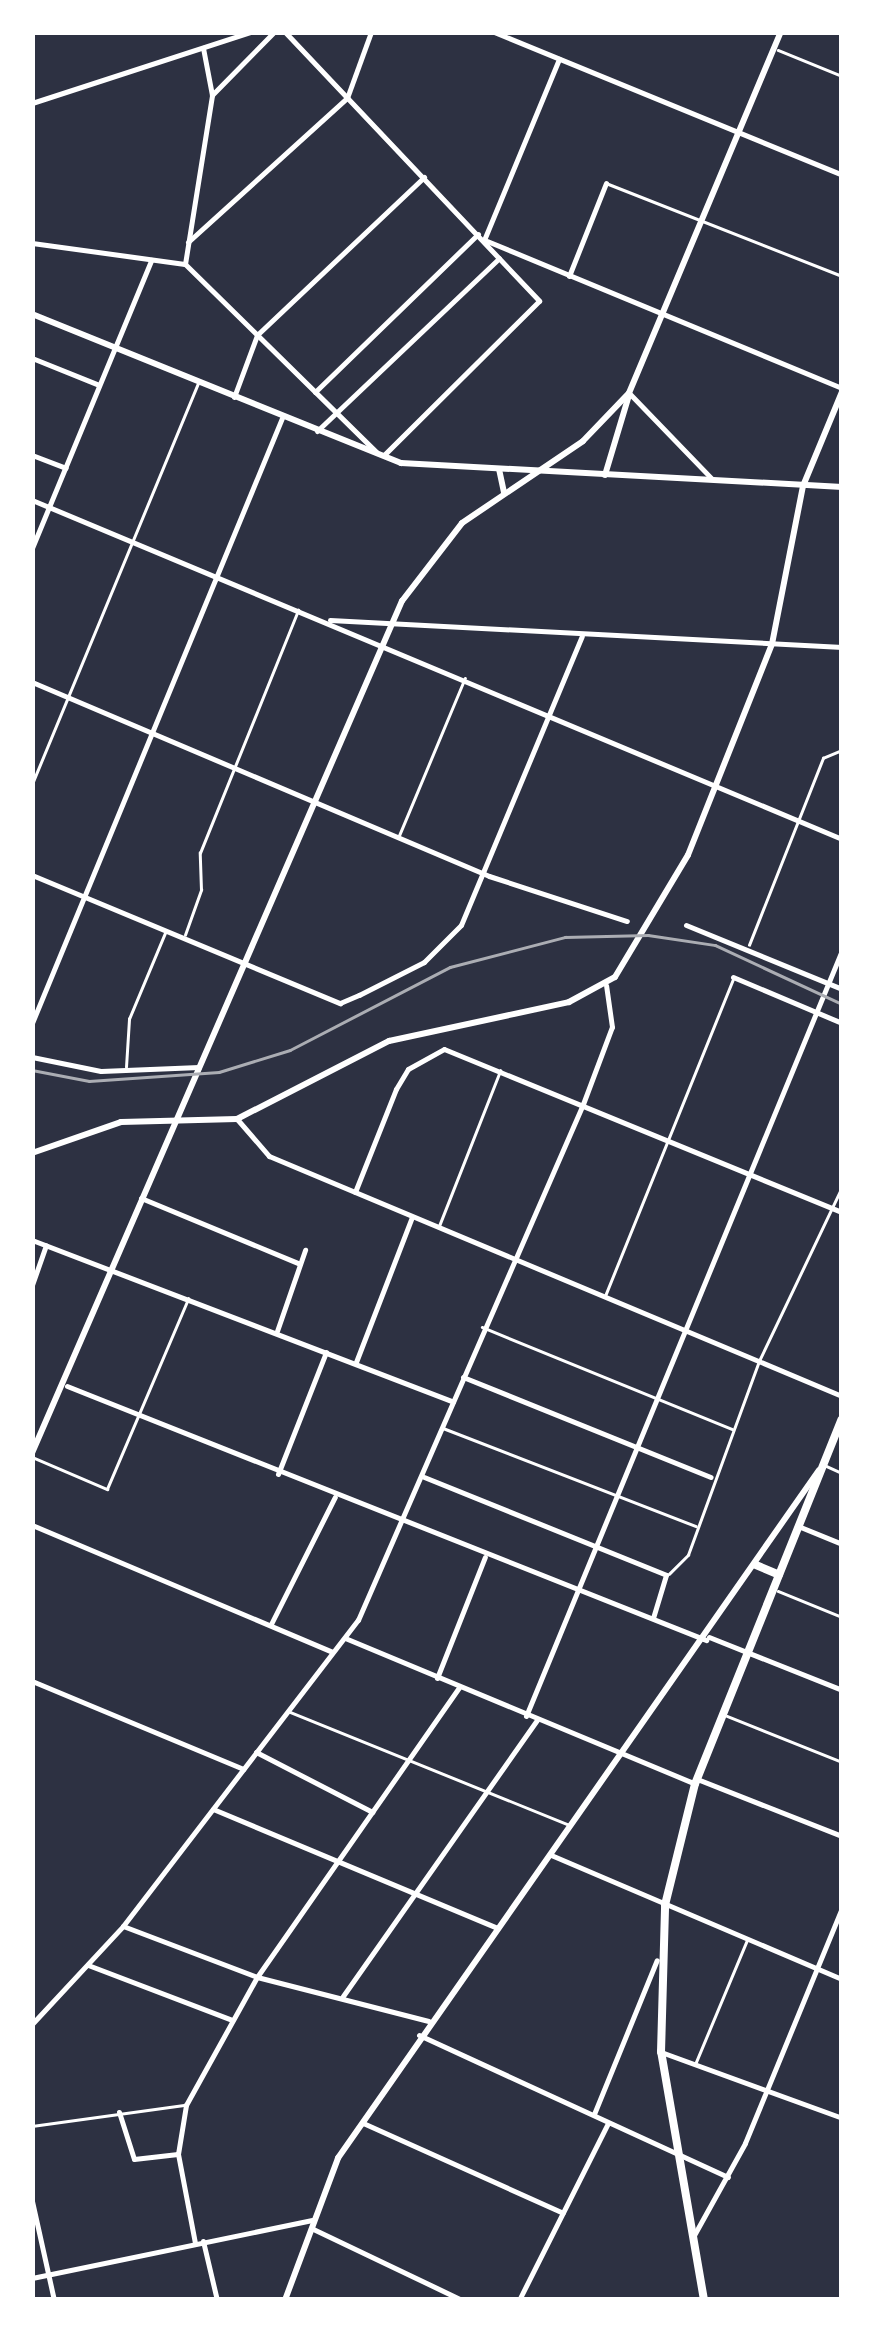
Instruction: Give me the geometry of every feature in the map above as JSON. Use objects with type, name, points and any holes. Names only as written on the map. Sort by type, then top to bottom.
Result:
[{"type":"main road","points":[[704,2300],[661,2052],[657,1960],[665,1905],[696,1781],[842,1419]]},
{"type":"main road","points":[[756,1565],[779,1575]]},
{"type":"street","points":[[32,103],[251,32]]},
{"type":"street","points":[[212,96],[274,32]]},
{"type":"street","points":[[285,32],[540,301],[382,458]]},
{"type":"street","points":[[188,242],[347,98],[372,32]]},
{"type":"street","points":[[494,32],[842,175]]},
{"type":"street","points":[[605,475],[629,393],[781,32]]},
{"type":"street","points":[[185,264],[212,96],[203,48]]},
{"type":"street","points":[[484,240],[559,59]]},
{"type":"street","points":[[234,398],[257,335],[424,178]]},
{"type":"street","points":[[570,276],[606,183]]},
{"type":"street","points":[[315,392],[478,234]]},
{"type":"street","points":[[32,1153],[121,1122],[237,1119],[389,1041],[569,1002],[606,985],[635,952],[656,917],[772,644],[803,486],[842,390],[484,240]]},
{"type":"street","points":[[32,242],[185,264],[382,458]]},
{"type":"street","points":[[317,431],[499,258]]},
{"type":"street","points":[[32,548],[151,260]]},
{"type":"street","points":[[32,314],[382,458],[842,488]]},
{"type":"street","points":[[32,358],[100,385]]},
{"type":"street","points":[[32,1455],[67,1386],[140,1198],[248,965],[382,645],[430,556],[504,493],[540,471],[629,393]]},
{"type":"street","points":[[629,393],[714,482]]},
{"type":"street","points":[[32,1022],[282,418]]},
{"type":"street","points":[[32,454],[66,468]]},
{"type":"street","points":[[498,468],[504,493]]},
{"type":"street","points":[[32,500],[551,711],[842,839]]},
{"type":"street","points":[[321,618],[391,627],[842,647]]},
{"type":"street","points":[[32,876],[340,1003],[436,953],[467,914],[478,870],[582,636]]},
{"type":"street","points":[[32,682],[478,870],[628,920]]},
{"type":"street","points":[[686,925],[750,945],[842,988]]},
{"type":"street","points":[[526,1716],[654,1397],[842,950]]},
{"type":"street","points":[[734,977],[842,1022]]},
{"type":"street","points":[[32,2024],[123,1926],[345,1638],[404,1526],[510,1258],[583,1104],[612,1027],[606,985]]},
{"type":"street","points":[[355,1192],[396,1090],[425,1057],[444,1050],[842,1212]]},
{"type":"street","points":[[32,1056],[126,1071],[202,1067]]},
{"type":"street","points":[[237,1119],[258,1151],[842,1396]]},
{"type":"street","points":[[140,1198],[300,1264]]},
{"type":"street","points":[[356,1362],[412,1217]]},
{"type":"street","points":[[32,1240],[453,1402]]},
{"type":"street","points":[[32,1285],[46,1245]]},
{"type":"street","points":[[276,1331],[306,1250]]},
{"type":"street","points":[[278,1474],[326,1352]]},
{"type":"street","points":[[462,1376],[711,1476]]},
{"type":"street","points":[[67,1386],[404,1526],[842,1690]]},
{"type":"street","points":[[32,1435],[42,1439]]},
{"type":"street","points":[[285,2300],[311,2224],[362,2122],[428,2021],[707,1639],[822,1464]]},
{"type":"street","points":[[424,1477],[666,1575],[653,1618]]},
{"type":"street","points":[[270,1625],[335,1497]]},
{"type":"street","points":[[32,1525],[332,1652]]},
{"type":"street","points":[[773,1537],[798,1526],[842,1544]]},
{"type":"street","points":[[437,1678],[485,1557]]},
{"type":"street","points":[[345,1638],[526,1716],[842,1836]]},
{"type":"street","points":[[33,1684],[243,1769]]},
{"type":"street","points":[[195,2243],[178,2154],[186,2105],[257,1977],[459,1687]]},
{"type":"street","points":[[343,1996],[537,1720]]},
{"type":"street","points":[[256,1752],[372,1812]]},
{"type":"street","points":[[212,1809],[496,1928]]},
{"type":"street","points":[[550,1855],[842,1978]]},
{"type":"street","points":[[692,2239],[728,2177],[768,2091],[842,1908]]},
{"type":"street","points":[[123,1926],[257,1977],[343,1996],[428,2021]]},
{"type":"street","points":[[594,2115],[657,1960]]},
{"type":"street","points":[[88,1965],[232,2020]]},
{"type":"street","points":[[420,2036],[728,2177]]},
{"type":"street","points":[[661,2052],[842,2118]]},
{"type":"street","points":[[119,2112],[134,2160],[178,2154]]},
{"type":"street","points":[[362,2122],[563,2213]]},
{"type":"street","points":[[519,2300],[608,2123]]},
{"type":"street","points":[[32,2201],[54,2300]]},
{"type":"street","points":[[32,2278],[204,2241],[311,2224],[462,2300]]},
{"type":"street","points":[[204,2241],[217,2300]]},
{"type":"lane","points":[[774,48],[842,76]]},
{"type":"lane","points":[[606,183],[842,276]]},
{"type":"lane","points":[[32,784],[198,382]]},
{"type":"lane","points":[[184,938],[202,890],[200,853],[298,609]]},
{"type":"lane","points":[[398,838],[465,678]]},
{"type":"lane","points":[[750,945],[796,820],[828,751],[842,750]]},
{"type":"lane","points":[[126,1071],[129,1020],[166,931]]},
{"type":"lane","points":[[604,1298],[734,977]]},
{"type":"lane","points":[[438,1228],[500,1070]]},
{"type":"lane","points":[[666,1575],[678,1571],[697,1526],[711,1476],[734,1430],[759,1361],[842,1187]]},
{"type":"lane","points":[[32,1455],[107,1489],[188,1298]]},
{"type":"lane","points":[[482,1327],[734,1430]]},
{"type":"lane","points":[[443,1428],[697,1526]]},
{"type":"lane","points":[[822,1464],[842,1472]]},
{"type":"lane","points":[[773,1589],[842,1617]]},
{"type":"lane","points":[[287,1710],[405,1765],[571,1826]]},
{"type":"lane","points":[[724,1714],[842,1762]]},
{"type":"lane","points":[[696,2063],[747,1940]]},
{"type":"lane","points":[[32,2126],[186,2105]]},
{"type":"railway","points":[[32,1070],[89,1081],[219,1072],[290,1050],[450,967],[565,937],[648,935],[715,945],[842,1004]]}]
